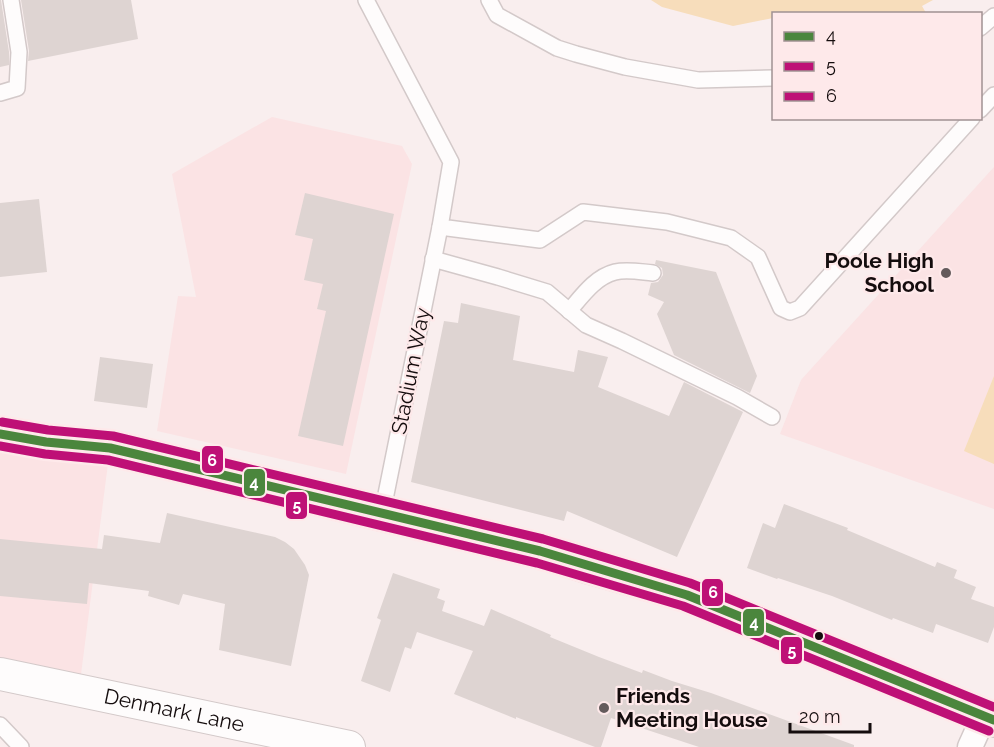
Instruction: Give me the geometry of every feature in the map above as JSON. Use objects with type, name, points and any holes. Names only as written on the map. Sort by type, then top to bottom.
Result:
[{"type":"main road","points":[[0,434],[46,442],[110,448],[540,551],[687,595],[989,718]]},
{"type":"street","name":"Denmark Lane","points":[[0,674],[343,746]]},
{"type":"street","points":[[970,747],[989,718]]},
{"type":"lane","points":[[0,93],[17,88],[19,52],[11,0]]},
{"type":"lane","name":"Stadium Way","points":[[366,0],[451,162],[382,514]]},
{"type":"lane","points":[[489,0],[497,15],[557,48],[576,54],[625,67],[698,80],[772,78]]},
{"type":"lane","points":[[982,27],[994,16]]},
{"type":"lane","points":[[982,109],[994,95]]},
{"type":"lane","points":[[440,227],[540,240],[583,212],[667,222],[731,238],[758,257],[781,308],[790,312],[800,308],[970,120]]},
{"type":"lane","points":[[433,259],[547,292],[586,325],[737,397],[772,417]]},
{"type":"lane","points":[[569,311],[593,284],[603,277],[615,272],[653,273]]},
{"type":"lane","points":[[0,725],[21,747]]},
{"type":"shaded area","points":[[651,0],[933,0],[922,6],[925,12],[772,12],[772,18],[733,26],[662,7]]},
{"type":"shaded area","points":[[272,117],[402,146],[412,164],[346,474],[157,431],[178,296],[196,297],[172,174]]},
{"type":"shaded area","name":"Poole High School","points":[[994,167],[994,509],[780,434],[801,380]]},
{"type":"shaded area","points":[[994,376],[994,464],[964,451]]},
{"type":"shaded area","points":[[0,434],[110,448],[79,690],[0,674]]},
{"type":"building","points":[[0,0],[9,65],[0,67]]},
{"type":"building","points":[[21,0],[131,0],[138,39],[28,61],[29,51]]},
{"type":"building","points":[[305,193],[394,214],[343,446],[298,436],[326,311],[317,309],[323,284],[304,280],[313,239],[295,235]]},
{"type":"building","points":[[39,199],[47,272],[0,277],[0,203]]},
{"type":"building","points":[[656,260],[716,272],[757,376],[750,393],[674,355],[657,314],[664,302],[648,295],[651,283],[658,282],[663,275],[662,268],[655,264]]},
{"type":"building","points":[[461,303],[520,316],[513,360],[574,372],[578,350],[608,357],[598,387],[669,416],[684,382],[743,412],[677,557],[567,511],[564,521],[411,482],[444,321],[458,323]]},
{"type":"building","points":[[100,357],[153,364],[147,408],[94,401]]},
{"type":"building","points":[[784,504],[848,528],[847,530],[935,567],[937,562],[957,570],[954,578],[976,587],[971,599],[994,607],[994,627],[988,643],[936,624],[933,633],[747,568],[763,523],[775,528]]},
{"type":"building","points":[[167,513],[275,537],[294,549],[309,575],[291,666],[219,650],[225,604],[183,594],[179,605],[148,596],[149,591],[89,583],[87,604],[0,596],[0,539],[102,549],[104,535],[160,543]]},
{"type":"building","points":[[393,573],[440,589],[437,598],[445,601],[442,611],[484,626],[491,609],[599,657],[642,673],[643,670],[711,693],[854,745],[854,747],[699,747],[611,718],[601,747],[595,747],[454,694],[473,651],[417,632],[411,649],[405,647],[390,692],[361,681],[381,620],[377,618]]},
{"type":"transit line","name":"6","points":[[2,422],[48,430],[113,436],[543,539],[690,583],[994,707]]},
{"type":"transit line","name":"4","points":[[0,434],[46,442],[110,448],[540,551],[687,595],[994,720]]},
{"type":"transit line","name":"5","points":[[0,446],[45,454],[108,460],[537,563],[683,606],[989,731]]},
{"type":"place","name":"Poole High School","points":[[946,273]]},
{"type":"place","name":"Friends Meeting House","points":[[604,708]]}]
